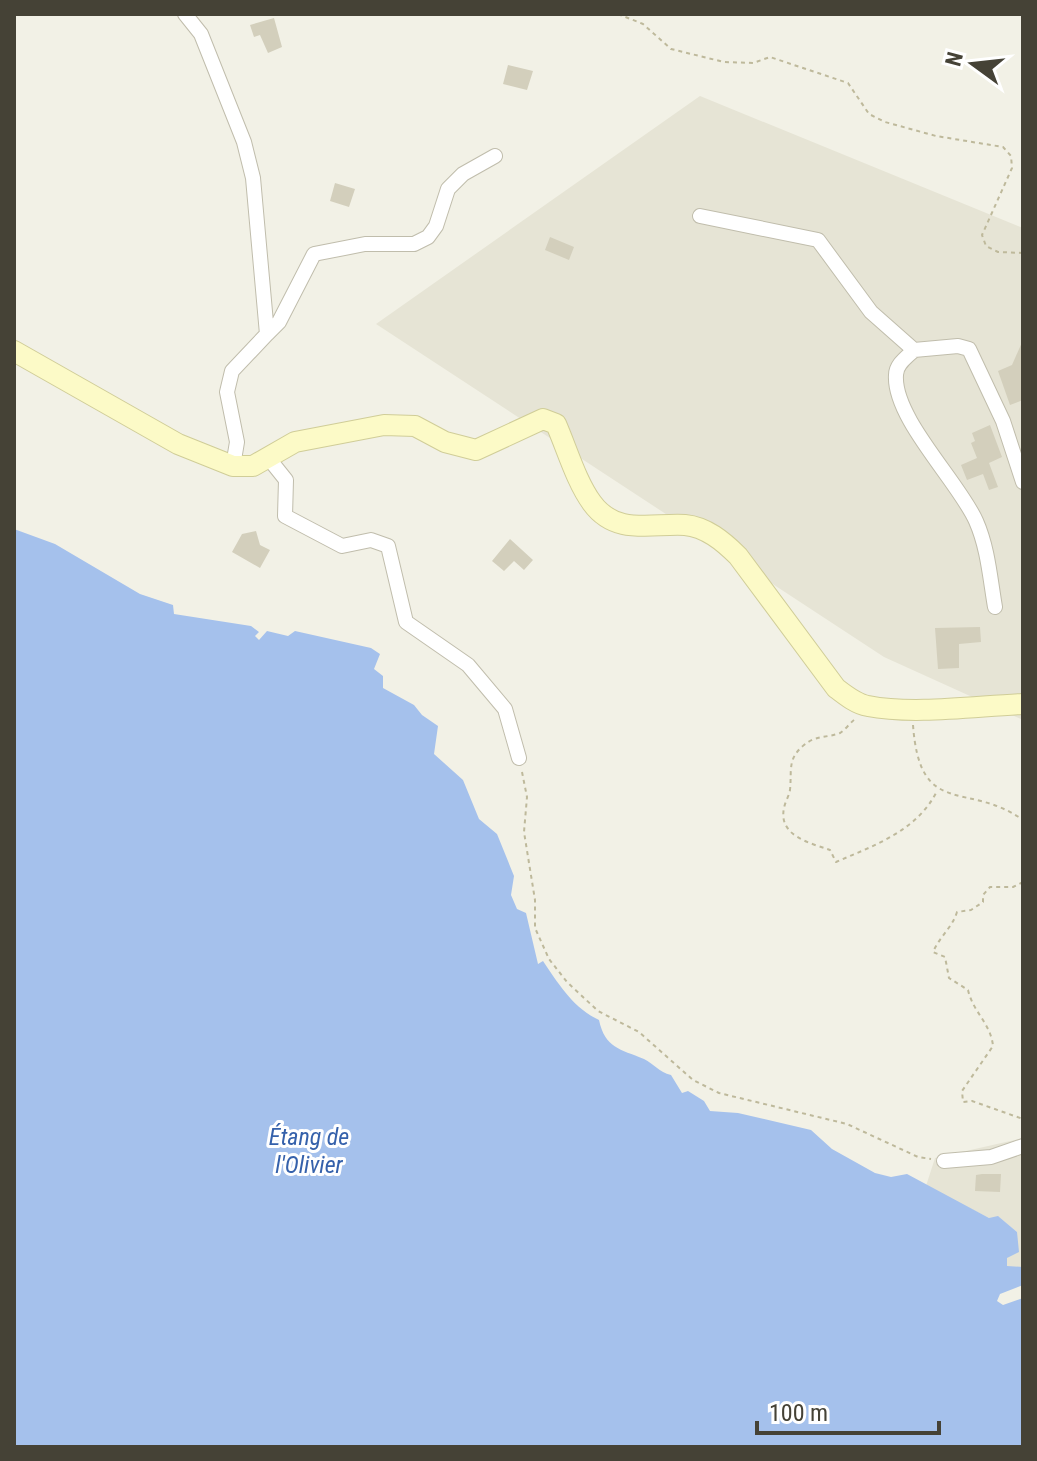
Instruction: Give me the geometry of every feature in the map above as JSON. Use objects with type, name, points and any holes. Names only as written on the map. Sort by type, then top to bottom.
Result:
[{"type":"street","points":[[185,14],[201,34],[244,142],[253,178],[267,334]]},
{"type":"street","points":[[233,466],[237,442],[227,392],[232,371],[279,322],[314,254],[365,244],[414,244],[428,237],[436,226],[448,189],[463,174],[495,156]]},
{"type":"street","points":[[700,216],[818,240],[871,312],[914,350]]},
{"type":"street","points":[[995,607],[984,541],[975,518],[925,445],[903,405],[895,375],[899,364],[914,350],[958,346],[969,349],[1003,421],[1023,482]]},
{"type":"street","points":[[14,351],[178,444],[233,466],[253,466],[270,460],[295,442],[384,425],[415,426],[445,442],[476,450],[543,419],[556,424],[591,502],[614,522],[625,525],[687,525],[719,537],[738,556],[836,688],[867,706],[912,708],[1023,704]]},
{"type":"street","points":[[270,460],[286,480],[285,516],[342,546],[371,540],[388,546],[406,622],[468,665],[505,709],[519,758]]},
{"type":"street","points":[[944,1161],[991,1157],[1023,1146]]},
{"type":"path","points":[[618,14],[643,24],[671,49],[724,62],[753,63],[770,57],[790,66],[826,73],[848,83],[869,114],[915,130],[1003,147],[1011,156],[1012,168],[982,235],[986,246],[998,252],[1023,253]]},
{"type":"path","points":[[867,706],[840,733],[825,734],[807,742],[793,755],[787,774],[790,789],[783,810],[784,821],[796,838],[830,850],[836,862],[896,836],[928,809],[937,791]]},
{"type":"path","points":[[912,708],[915,748],[925,777],[937,791],[996,807],[1023,820]]},
{"type":"path","points":[[519,758],[527,797],[524,832],[535,900],[535,928],[549,959],[567,982],[598,1011],[639,1032],[693,1080],[719,1093],[847,1124],[918,1157],[944,1161]]},
{"type":"path","points":[[1023,882],[1013,887],[990,887],[983,895],[983,902],[971,910],[957,912],[953,926],[938,940],[933,952],[945,957],[949,978],[968,990],[972,1007],[992,1031],[993,1046],[962,1091],[963,1102],[972,1101],[1023,1119]]},
{"type":"shaded area","points":[[700,96],[1023,228],[1023,720],[884,657],[376,324]]},
{"type":"shaded area","points":[[1023,1138],[1023,1267],[1017,1269],[1007,1266],[1007,1258],[1017,1232],[999,1217],[989,1218],[926,1186],[935,1158]]},
{"type":"water","name":"Étang de l'Olivier","points":[[14,529],[55,544],[140,594],[173,605],[174,614],[251,626],[259,632],[255,636],[259,640],[267,631],[288,636],[295,631],[371,648],[380,654],[374,669],[383,676],[383,688],[414,705],[438,726],[434,754],[463,780],[479,819],[497,834],[514,876],[511,895],[517,909],[526,913],[538,964],[543,961],[574,1002],[599,1020],[610,1042],[671,1075],[682,1093],[688,1091],[704,1101],[710,1111],[738,1113],[811,1130],[832,1149],[875,1173],[891,1177],[907,1174],[989,1218],[998,1216],[1017,1232],[1019,1252],[1007,1258],[1007,1266],[1023,1267],[1023,1285],[1000,1294],[997,1301],[1003,1305],[1023,1298],[1023,1447],[14,1447]]},
{"type":"building","points":[[274,18],[282,47],[268,53],[260,35],[254,37],[250,25]]},
{"type":"building","points":[[508,65],[533,71],[527,90],[503,84]]},
{"type":"building","points":[[335,183],[355,189],[349,207],[330,201]]},
{"type":"building","points":[[550,237],[574,247],[569,260],[545,250]]},
{"type":"building","points":[[1023,340],[1023,400],[1010,405],[998,371],[1012,365]]},
{"type":"building","points":[[990,425],[1002,457],[989,463],[998,487],[989,490],[983,474],[967,480],[961,465],[977,458],[971,443],[975,441],[972,433]]},
{"type":"building","points":[[256,531],[260,545],[270,550],[260,568],[232,552],[242,534]]},
{"type":"building","points":[[510,539],[533,560],[524,570],[514,561],[504,571],[492,561]]},
{"type":"building","points":[[980,627],[981,642],[959,644],[959,668],[938,669],[935,628]]},
{"type":"building","points":[[1001,1174],[1000,1192],[975,1191],[976,1175]]}]
